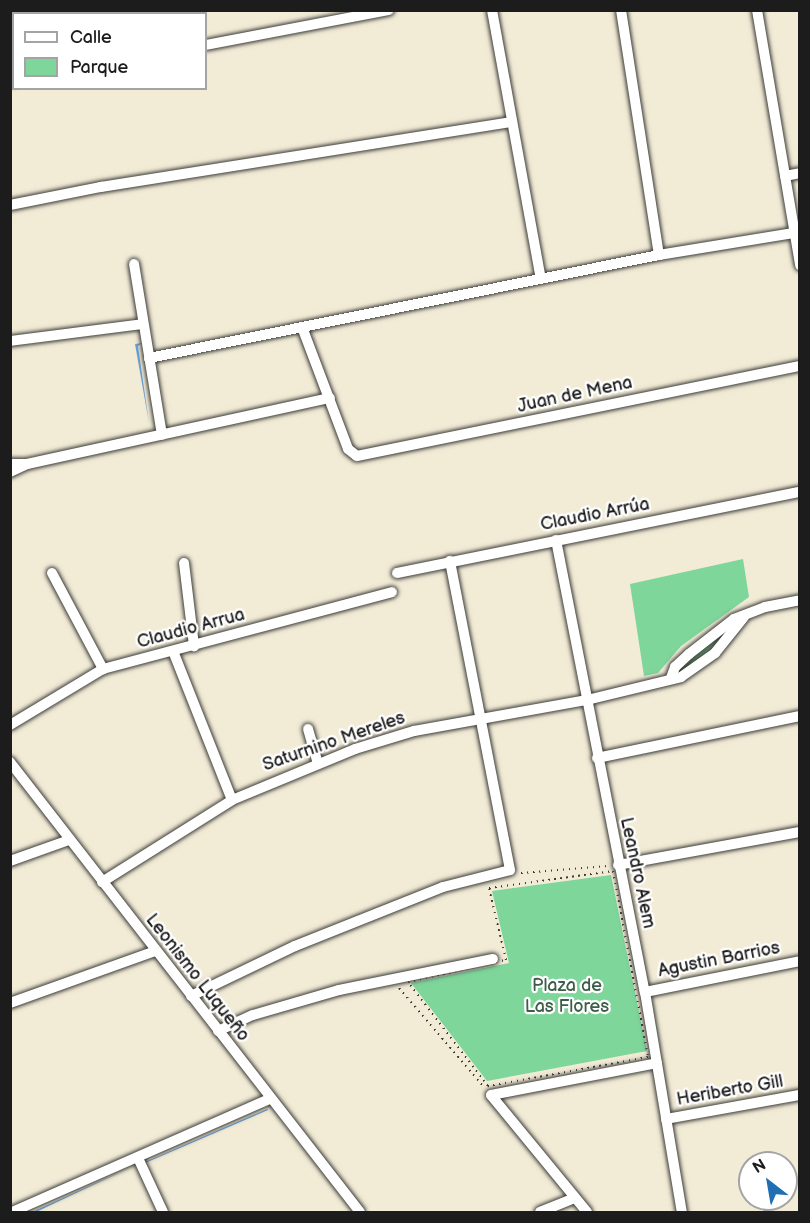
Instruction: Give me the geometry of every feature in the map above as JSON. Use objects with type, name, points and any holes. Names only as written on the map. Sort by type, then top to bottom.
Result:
[{"type":"street","points":[[207,45],[388,10]]},
{"type":"street","points":[[492,10],[541,279]]},
{"type":"street","points":[[621,10],[659,255]]},
{"type":"street","points":[[757,10],[800,265]]},
{"type":"street","points":[[10,205],[101,187],[512,122]]},
{"type":"street","points":[[785,176],[800,173]]},
{"type":"street","points":[[149,358],[659,255],[794,233]]},
{"type":"street","points":[[134,264],[162,435]]},
{"type":"street","points":[[10,341],[143,324]]},
{"type":"street","points":[[10,464],[27,464],[330,398],[302,327]]},
{"type":"street","name":"Juan de Mena","points":[[330,398],[348,449],[357,456],[800,366]]},
{"type":"street","points":[[10,472],[27,464]]},
{"type":"street","name":"Claudio Arrúa","points":[[397,573],[800,492]]},
{"type":"street","name":"Leandro Alem","points":[[556,540],[618,865],[645,992],[652,1060],[666,1119],[682,1212]]},
{"type":"street","points":[[191,996],[295,946],[442,887],[510,870],[450,561]]},
{"type":"street","points":[[184,563],[194,646]]},
{"type":"street","points":[[52,573],[103,669]]},
{"type":"street","name":"Claudio Arrua","points":[[10,725],[103,669],[392,592]]},
{"type":"street","points":[[671,678],[675,667],[700,644],[734,619],[765,607],[800,600]]},
{"type":"street","name":"Saturnino Mereles","points":[[102,882],[232,800],[318,764],[414,731],[481,717],[587,700],[656,685],[671,678],[681,677],[708,659],[740,626],[744,617]]},
{"type":"street","points":[[173,651],[232,800]]},
{"type":"street","points":[[597,758],[800,716]]},
{"type":"street","points":[[308,729],[318,764]]},
{"type":"street","name":"Leonismo Luqueño","points":[[10,762],[360,1212]]},
{"type":"street","points":[[618,865],[800,832]]},
{"type":"street","points":[[10,861],[69,840]]},
{"type":"street","points":[[10,1003],[156,951]]},
{"type":"street","points":[[218,1031],[299,1001],[392,979],[493,959]]},
{"type":"street","name":"Agustin Barrios","points":[[645,992],[800,961]]},
{"type":"street","points":[[587,1212],[491,1095],[652,1060]]},
{"type":"street","name":"Heriberto Gill","points":[[666,1119],[800,1095]]},
{"type":"street","points":[[12,1212],[270,1099]]},
{"type":"street","points":[[138,1158],[163,1212]]},
{"type":"street","points":[[540,1212],[574,1198]]},
{"type":"path","points":[[510,870],[527,874],[618,865]]},
{"type":"path","points":[[613,871],[652,1060],[488,1086],[408,982],[506,960],[489,888],[613,871]]},
{"type":"path","points":[[392,979],[491,1095]]},
{"type":"green space","points":[[743,559],[749,597],[681,646],[658,673],[644,676],[630,584]]},
{"type":"green space","points":[[738,621],[708,655],[678,674],[676,671]]},
{"type":"green space","name":"Plaza de Las Flores","points":[[611,875],[647,1051],[487,1081],[411,983],[509,963],[492,891]]},
{"type":"water","points":[[142,343],[138,346],[149,423],[135,344]]},
{"type":"water","points":[[268,1110],[145,1163],[145,1162]]},
{"type":"water","points":[[129,1168],[36,1212],[32,1212]]}]
